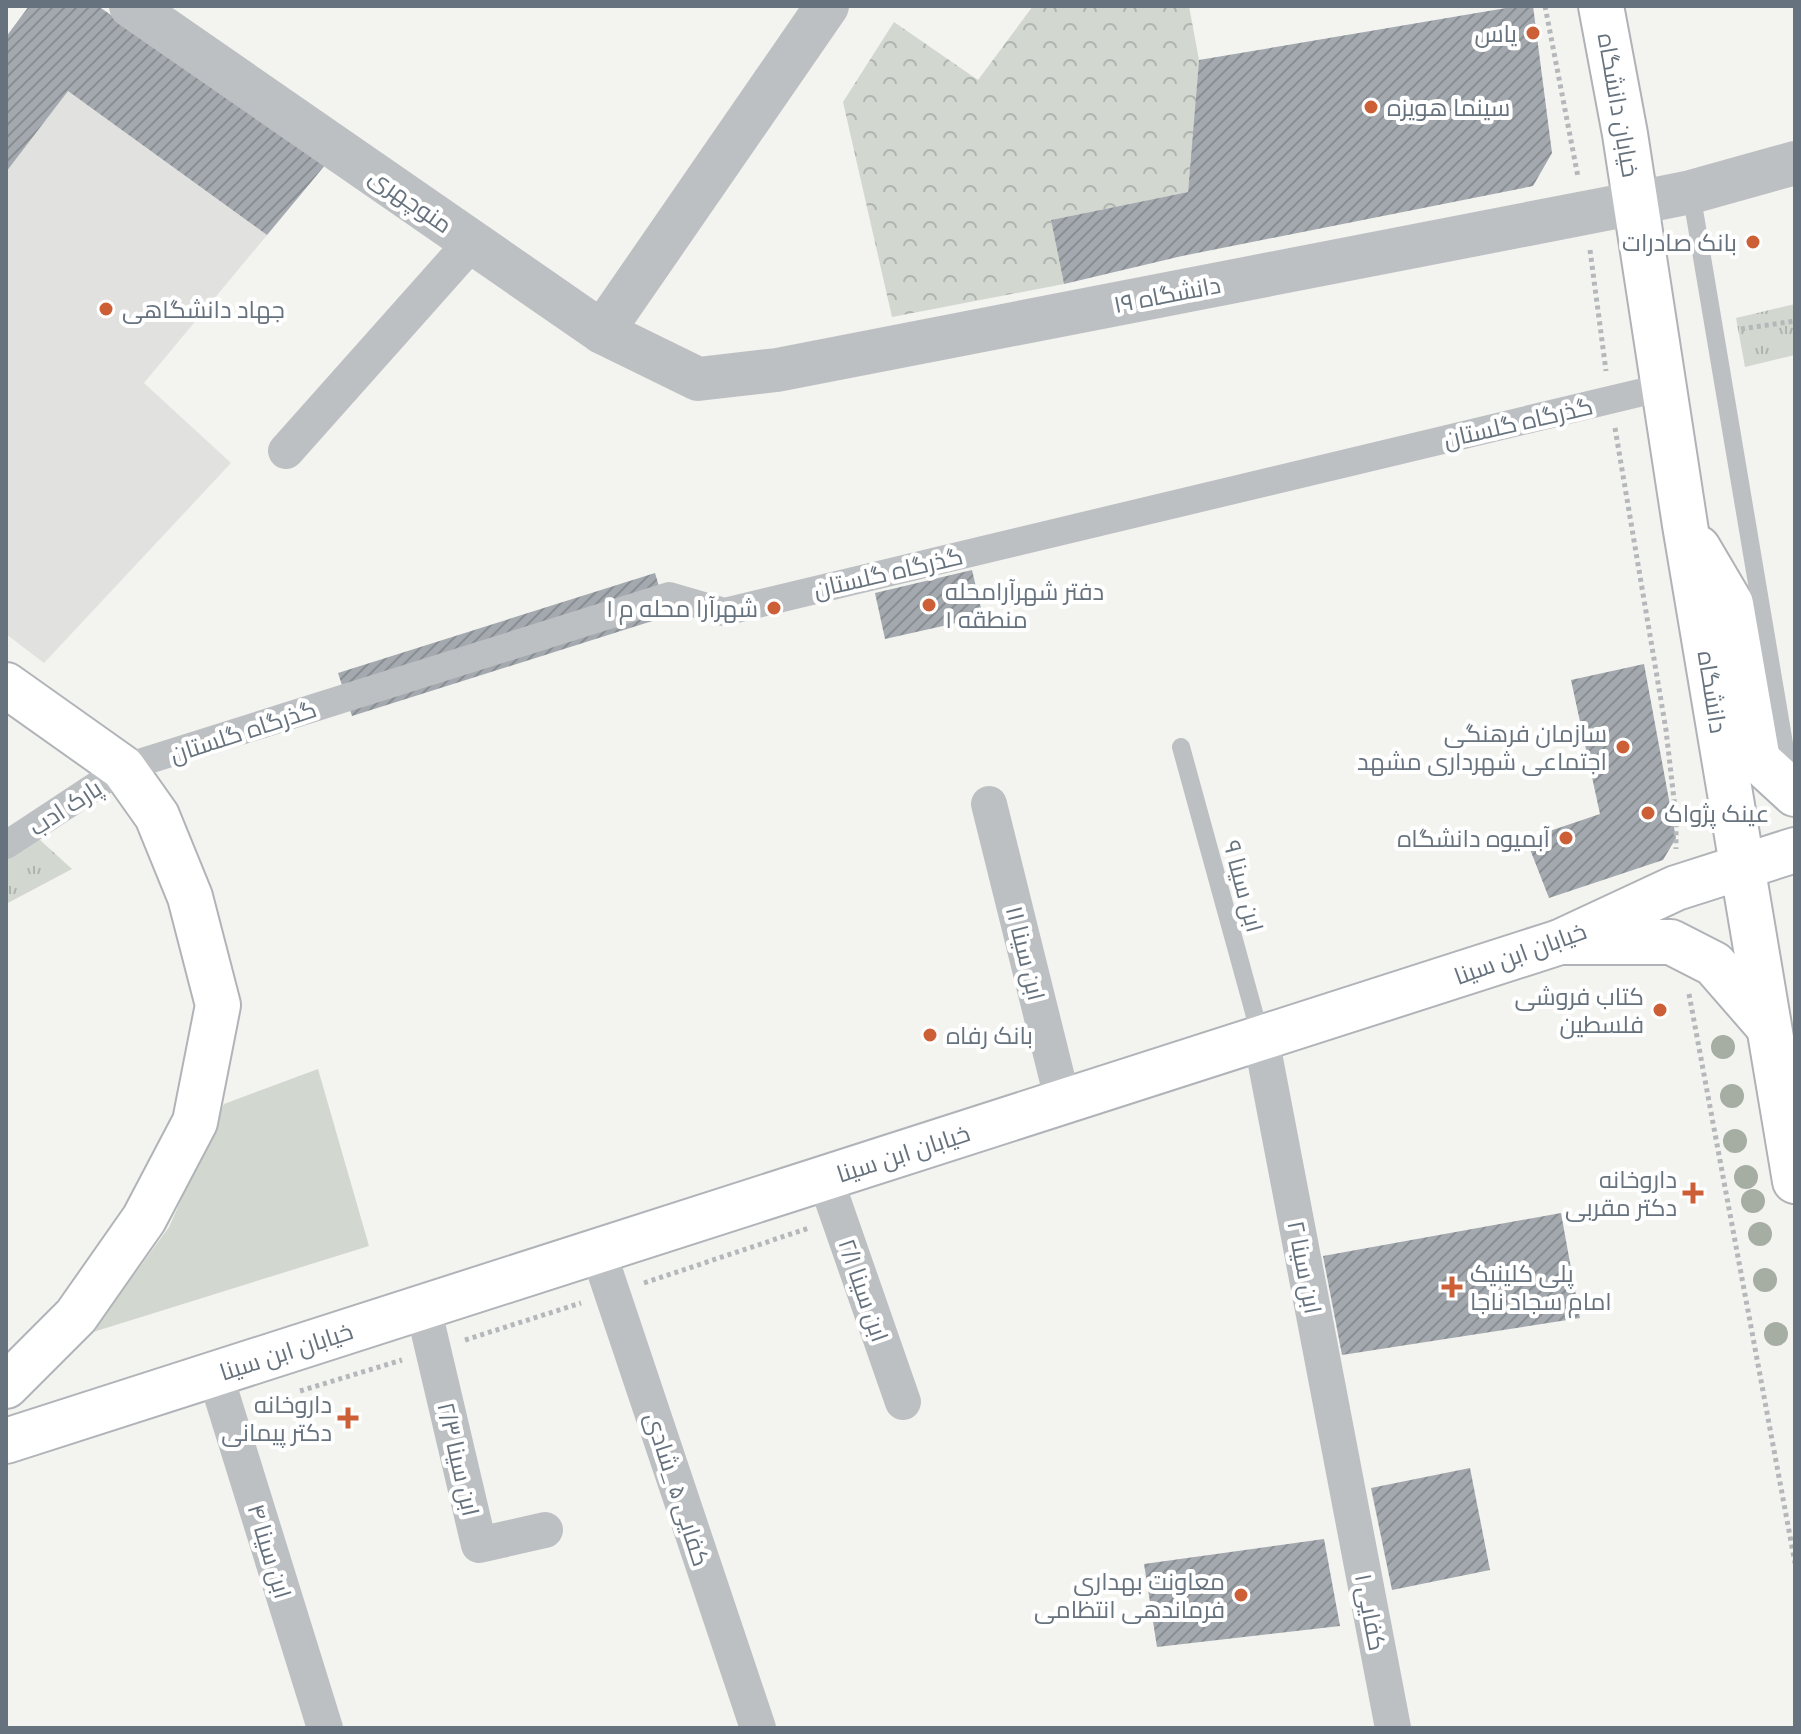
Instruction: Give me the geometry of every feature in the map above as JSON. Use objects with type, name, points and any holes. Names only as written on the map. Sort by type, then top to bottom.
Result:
[{"type":"main road","name":"خیابان دانشگاه","points":[[1601,6],[1636,203]]},
{"type":"main road","name":"دانشگاه","points":[[1636,203],[1685,525],[1769,1026],[1786,1073],[1795,1181]]},
{"type":"main road","points":[[1685,525],[1731,604],[1758,760],[1794,799]]},
{"type":"main road","points":[[6,685],[123,768],[157,816],[190,897],[218,1005],[195,1122],[144,1219],[76,1316],[6,1386]]},
{"type":"main road","name":"خیابان ابن سینا","points":[[6,1441],[1560,942],[1676,888],[1795,850]]},
{"type":"main road","points":[[1560,942],[1671,942],[1714,964],[1769,1026]]},
{"type":"street","name":"منوچهری","points":[[131,6],[602,332],[698,379]]},
{"type":"street","points":[[602,332],[827,6]]},
{"type":"street","name":"دانشگاه ۱۹","points":[[698,379],[777,370],[1636,203],[1691,192],[1795,163]]},
{"type":"street","points":[[286,451],[472,242]]},
{"type":"street","name":"گذرگاه گلستان","points":[[123,768],[669,596],[724,612],[1664,387]]},
{"type":"street","name":"پارک ادب","points":[[6,845],[123,768]]},
{"type":"street","name":"ابن سینا ۱۱","points":[[989,804],[1063,1102]]},
{"type":"street","name":"ابن سینا ۲","points":[[1261,1038],[1348,1495]]},
{"type":"street","name":"ابن سینا ۲/۱","points":[[825,1178],[903,1402]]},
{"type":"street","name":"کفایی ۵ _شادی","points":[[598,1251],[758,1728]]},
{"type":"street","name":"ابن سینا ۲/۳","points":[[423,1307],[479,1545],[545,1530]]},
{"type":"street","name":"ابن سینا ۴","points":[[215,1374],[325,1728]]},
{"type":"street","name":"کفایی ۱","points":[[1348,1495],[1393,1728]]},
{"type":"lane","points":[[1691,192],[1794,799]]},
{"type":"lane","name":"ابن سینا ۹","points":[[1181,747],[1261,1038]]},
{"type":"path","points":[[1545,6],[1585,213],[1610,400],[1666,730],[1676,817],[1676,888]]},
{"type":"path","points":[[1715,332],[1795,321]]},
{"type":"path","points":[[1689,951],[1689,1003],[1795,1563]]},
{"type":"shaded area","name":"جهاد دانشگاهی","points":[[29,6],[326,164],[144,383],[231,463],[44,663],[6,634],[6,37]]},
{"type":"green space","points":[[1033,6],[1189,6],[1199,60],[1188,192],[1051,220],[1064,284],[892,317],[843,102],[894,22],[978,80]]},
{"type":"green space","points":[[1795,304],[1795,355],[1745,367],[1736,318]]},
{"type":"green space","points":[[19,821],[72,869],[6,904],[6,834]]},
{"type":"green space","points":[[318,1069],[369,1246],[74,1338],[112,1305],[169,1227],[224,1104]]},
{"type":"building","points":[[29,6],[98,6],[326,164],[267,235],[68,91],[6,172],[6,37]]},
{"type":"building","name":"سینما هویزه","points":[[1533,6],[1552,153],[1533,186],[1182,256],[1064,284],[1051,220],[1188,192],[1199,60]]},
{"type":"building","name":"دفتر شهرآرامحله منطقه ۱","points":[[972,570],[983,617],[885,639],[875,593]]},
{"type":"building","points":[[655,573],[668,616],[352,716],[338,673]]},
{"type":"building","name":"سازمان فرهنگی اجتماعی شهرداری مشهد","points":[[1644,664],[1676,838],[1663,860],[1549,898],[1526,839],[1600,814],[1571,680]]},
{"type":"building","name":"پلی کلینیک امام سجاد ناجا","points":[[1561,1213],[1580,1318],[1342,1355],[1323,1256]]},
{"type":"building","points":[[1470,1468],[1490,1570],[1392,1590],[1371,1488]]},
{"type":"building","name":"معاونت بهداری فرماندهی انتظامی","points":[[1324,1539],[1340,1626],[1157,1647],[1144,1564]]},
{"type":"place","name":"یاس","points":[[1533,33]]},
{"type":"place","name":"سینما هویزه","points":[[1371,107]]},
{"type":"place","name":"بانک صادرات","points":[[1753,242]]},
{"type":"place","name":"جهاد دانشگاهی","points":[[106,309]]},
{"type":"place","name":"دفتر شهرآرامحله منطقه ۱","points":[[929,605]]},
{"type":"place","name":"شهرآرا محله م ۱","points":[[774,608]]},
{"type":"place","name":"سازمان فرهنگی اجتماعی شهرداری مشهد","points":[[1623,747]]},
{"type":"place","name":"عینک پژواک","points":[[1648,813]]},
{"type":"place","name":"آبمیوه دانشگاه","points":[[1566,838]]},
{"type":"place","name":"کتاب فروشی فلسطین","points":[[1660,1010]]},
{"type":"place","name":"بانک رفاه","points":[[930,1035]]},
{"type":"place","name":"داروخانه دکتر مقربی","points":[[1693,1193]]},
{"type":"place","name":"پلی کلینیک امام سجاد ناجا","points":[[1452,1287]]},
{"type":"place","name":"داروخانه دکتر پیمانی","points":[[348,1418]]},
{"type":"place","name":"معاونت بهداری فرماندهی انتظامی","points":[[1241,1595]]}]
